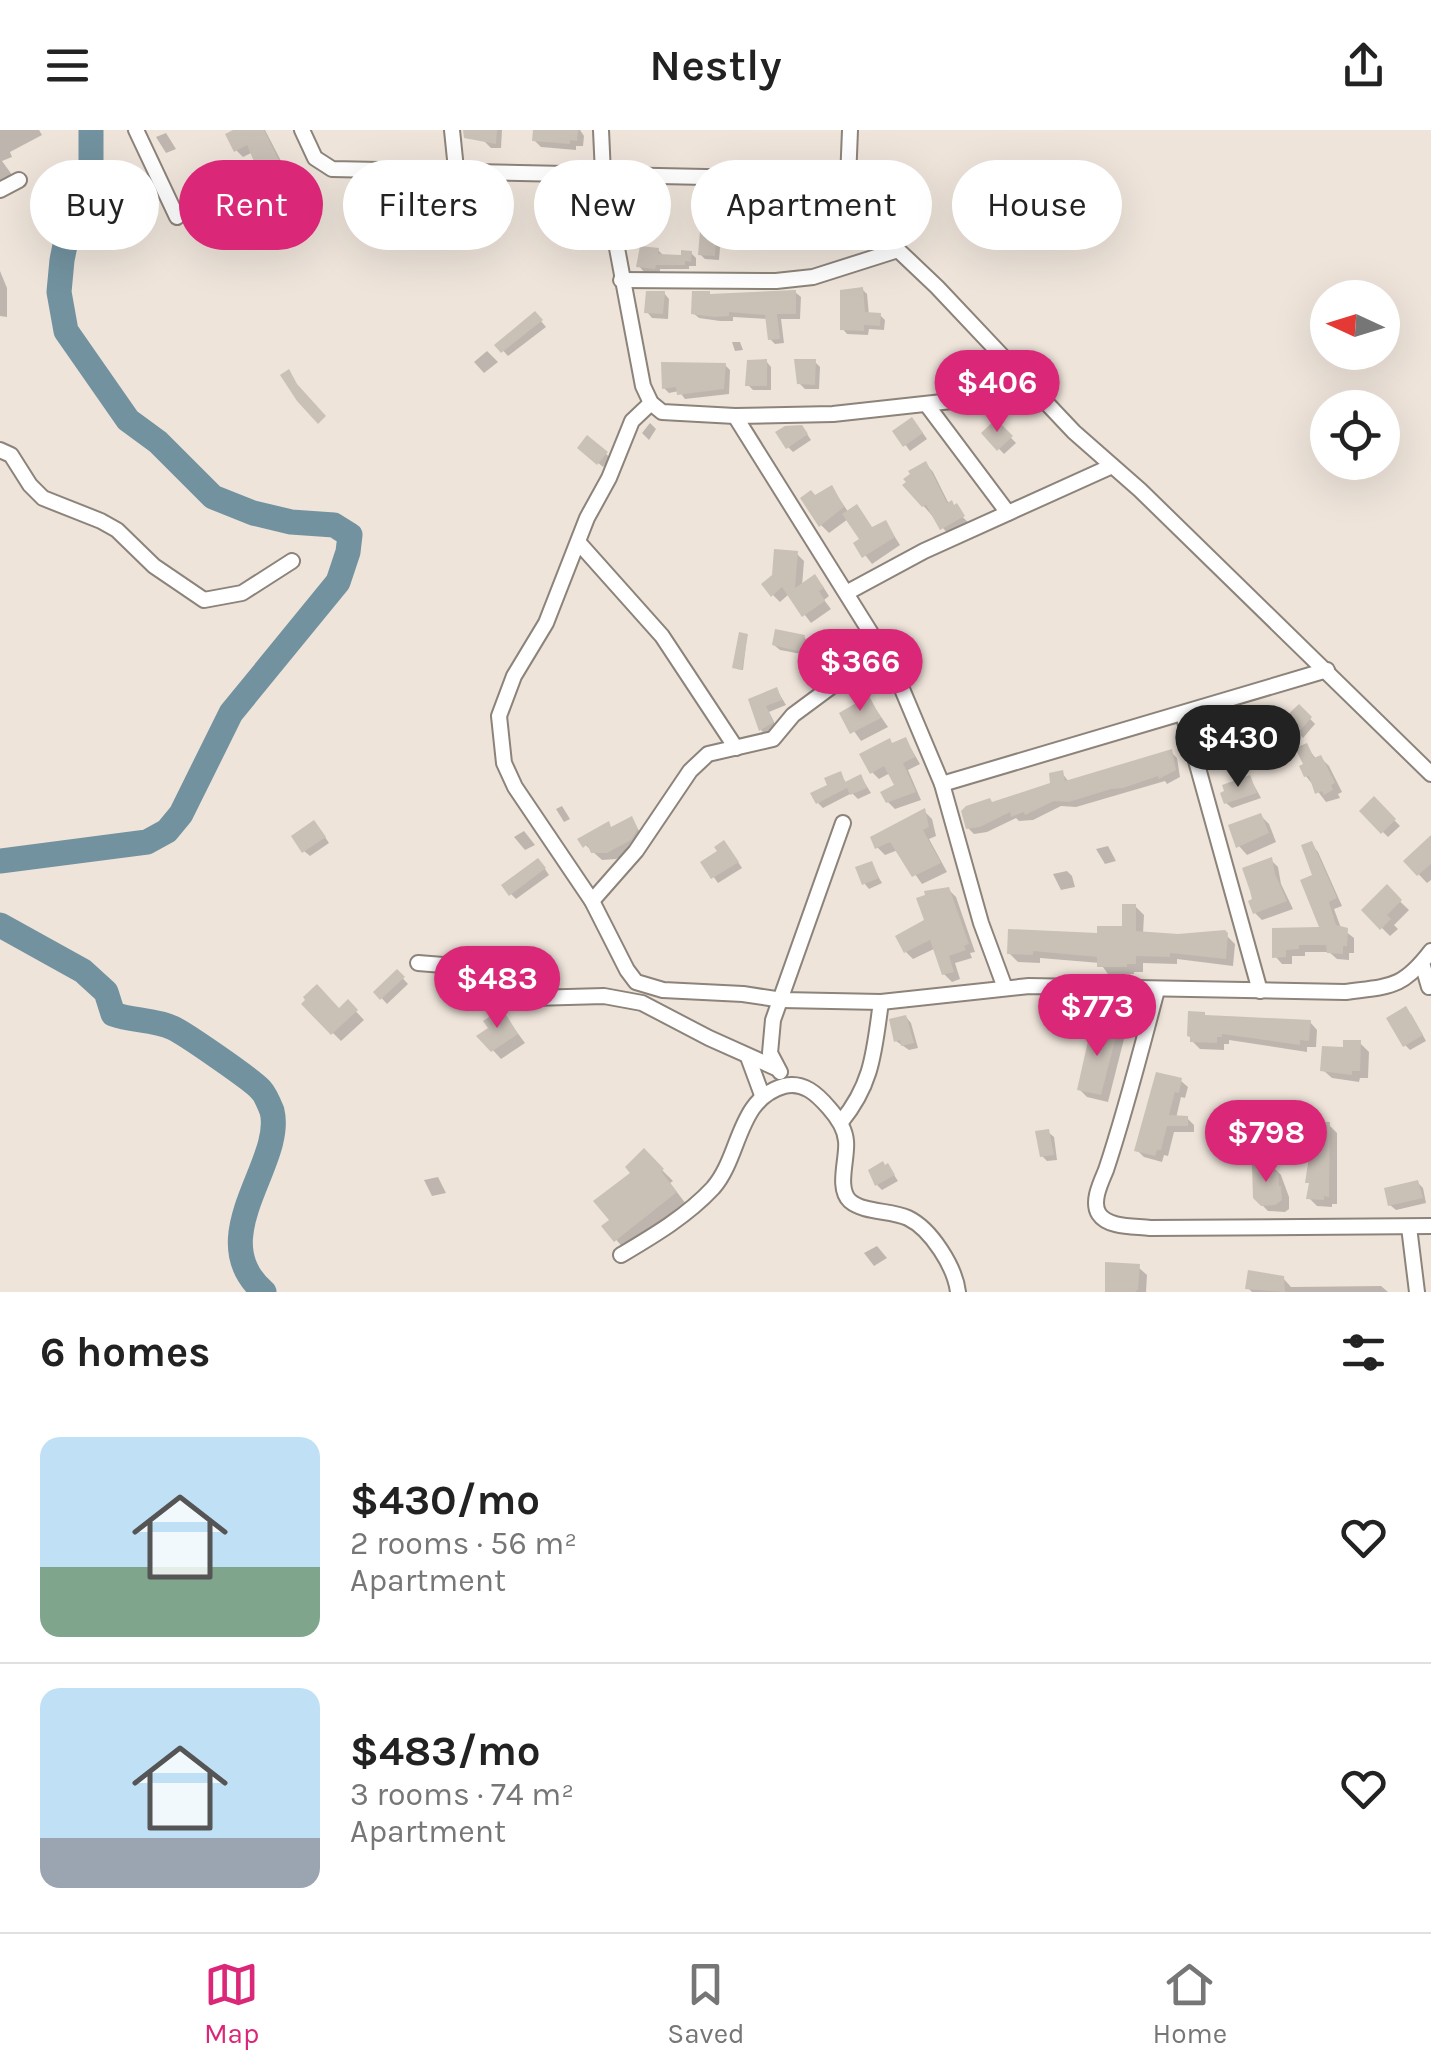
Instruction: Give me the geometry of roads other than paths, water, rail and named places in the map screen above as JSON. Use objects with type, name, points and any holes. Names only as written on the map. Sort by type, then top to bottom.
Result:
[{"type":"street","points":[[136,130],[177,217]]},
{"type":"street","points":[[302,130],[315,158],[332,168],[343,168]]},
{"type":"street","points":[[452,130],[455,160]]},
{"type":"street","points":[[601,130],[602,160]]},
{"type":"street","points":[[849,160],[850,130]]},
{"type":"street","points":[[0,190],[19,180]]},
{"type":"street","points":[[616,250],[643,386],[650,403],[662,412],[735,416],[833,414],[927,405],[979,398],[1020,374]]},
{"type":"street","points":[[621,280],[776,281],[839,270],[898,250],[1112,466],[1431,774]]},
{"type":"street","points":[[650,403],[632,421],[546,623],[504,696],[499,716],[504,764],[515,786],[592,900],[636,982],[648,988],[782,1000],[881,1002],[1029,986],[1345,992],[1390,986],[1410,978],[1426,957]]},
{"type":"street","points":[[927,405],[1008,512]]},
{"type":"street","points":[[735,416],[894,670],[942,784],[1005,988]]},
{"type":"street","points":[[0,450],[10,455],[30,486],[43,498],[101,520],[154,566],[204,600],[242,593],[292,560]]},
{"type":"street","points":[[848,592],[1008,512],[1112,466]]},
{"type":"street","points":[[579,542],[662,636],[736,748]]},
{"type":"street","points":[[592,900],[636,850],[690,771],[708,754],[773,739],[793,715],[847,675],[894,670]]},
{"type":"street","points":[[942,784],[1327,670]]},
{"type":"street","points":[[1184,714],[1260,990]]},
{"type":"street","points":[[776,1068],[770,1038],[842,823]]},
{"type":"street","points":[[1426,957],[1430,989]]},
{"type":"street","points":[[418,963],[494,969],[510,986],[532,998],[604,996],[642,1003],[776,1068],[790,1084]]},
{"type":"street","points":[[1410,978],[1430,989]]},
{"type":"street","points":[[1157,990],[1124,1114],[1098,1191],[1096,1206],[1100,1217],[1110,1223],[1150,1228],[1431,1226]]},
{"type":"street","points":[[840,1122],[858,1102],[870,1076],[881,1002]]},
{"type":"street","points":[[748,1057],[762,1095]]},
{"type":"street","points":[[621,1255],[673,1222],[716,1185],[745,1121],[762,1095],[790,1084],[815,1093],[840,1122],[846,1141],[844,1192],[851,1202],[910,1219],[944,1257],[958,1292]]},
{"type":"street","points":[[1409,1227],[1417,1292]]},
{"type":"waterway","points":[[0,861],[147,842],[167,831],[181,814],[231,713],[338,582],[348,552],[350,535],[334,525],[291,522],[253,513],[213,497],[158,442],[128,420],[66,331],[59,292],[62,260],[70,221],[84,191],[91,161],[91,130]]},
{"type":"waterway","points":[[0,925],[83,971],[106,992],[113,1014],[173,1028],[263,1092],[272,1111],[273,1131],[242,1225],[240,1248],[247,1271],[264,1292]]}]
